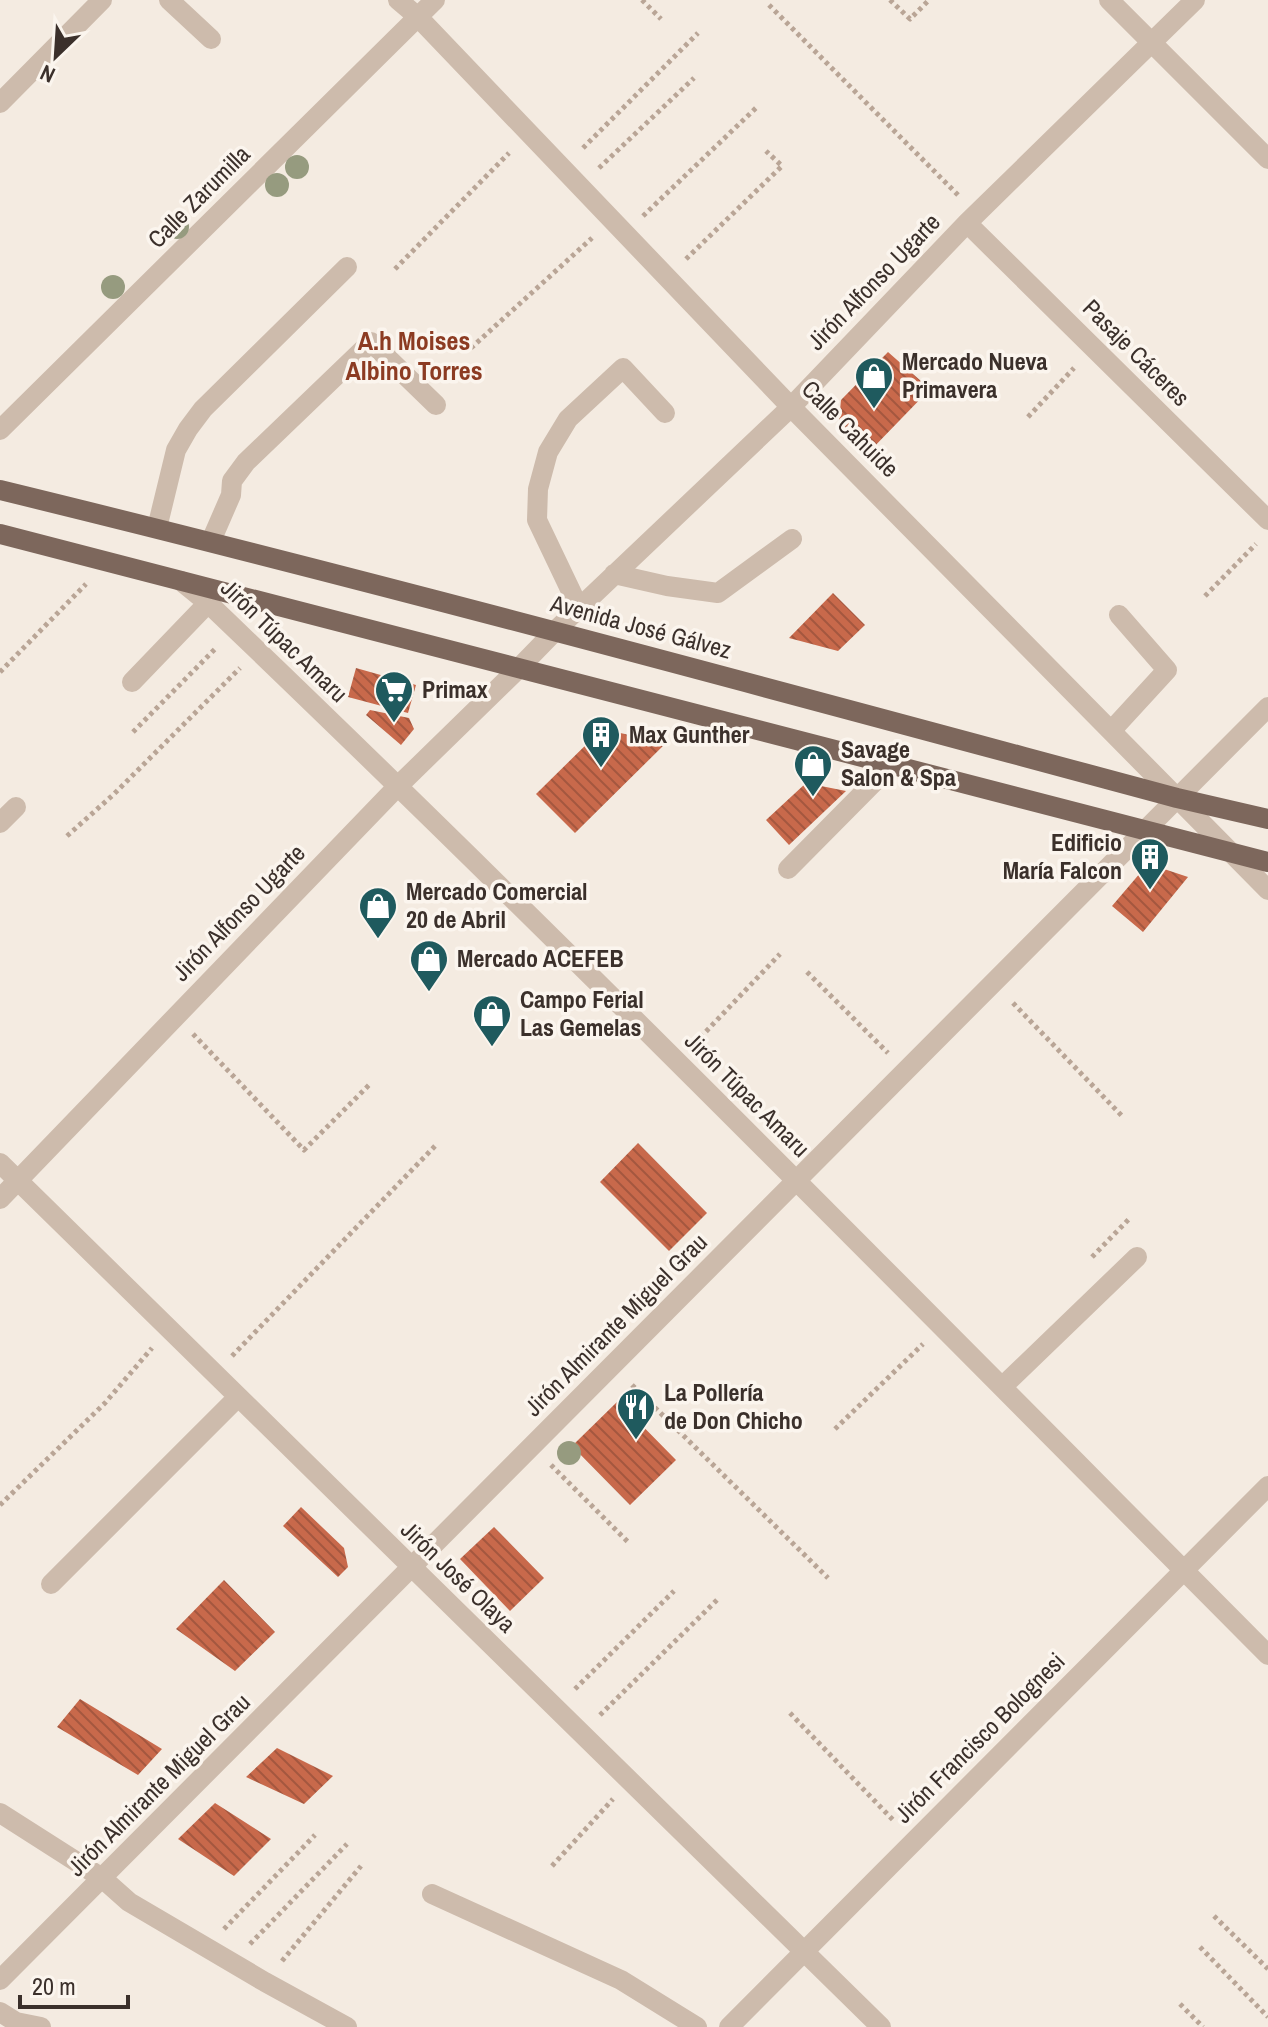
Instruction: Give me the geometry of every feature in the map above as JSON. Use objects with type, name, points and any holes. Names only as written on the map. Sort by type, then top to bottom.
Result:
[{"type":"main road","name":"Avenida José Gálvez","points":[[0,490],[211,541],[1177,798],[1268,819]]},
{"type":"main road","points":[[0,534],[1268,862]]},
{"type":"street","points":[[1,99],[102,0]]},
{"type":"street","points":[[169,0],[211,39]]},
{"type":"street","name":"Calle Cahuide","points":[[398,0],[418,17],[791,407],[1268,890]]},
{"type":"street","name":"Calle Zarumilla","points":[[0,430],[435,0]]},
{"type":"street","points":[[1109,0],[1268,159]]},
{"type":"street","name":"Jirón Alfonso Ugarte","points":[[0,1199],[398,786],[614,574],[791,407],[971,218],[1195,0]]},
{"type":"street","name":"Pasaje Cáceres","points":[[971,218],[1268,520]]},
{"type":"street","points":[[157,528],[176,450],[188,429],[203,409],[347,267]]},
{"type":"street","points":[[211,541],[231,495],[232,481],[246,462],[371,342],[436,405]]},
{"type":"street","points":[[579,608],[537,520],[538,489],[548,452],[568,419],[623,368],[665,413]]},
{"type":"street","points":[[614,574],[718,593],[792,539]]},
{"type":"street","name":"Jirón Túpac Amaru","points":[[181,581],[208,603],[398,786],[1268,1655]]},
{"type":"street","points":[[132,682],[208,603]]},
{"type":"street","points":[[1111,731],[1167,670],[1119,615]]},
{"type":"street","name":"Jirón Almirante Miguel Grau","points":[[0,1980],[1268,707]]},
{"type":"street","points":[[788,869],[892,764]]},
{"type":"street","points":[[0,823],[16,807]]},
{"type":"street","name":"Jirón José Olaya","points":[[0,1163],[881,2027]]},
{"type":"street","points":[[1002,1387],[1137,1257]]},
{"type":"street","points":[[51,1584],[238,1397]]},
{"type":"street","name":"Jirón Francisco Bolognesi","points":[[729,2027],[1268,1486]]},
{"type":"street","points":[[0,1813],[102,1878],[129,1902],[347,2027]]},
{"type":"street","points":[[432,1894],[621,1980],[697,2027]]},
{"type":"street","points":[[0,2012],[16,2022],[41,2027]]},
{"type":"path","points":[[642,0],[661,19]]},
{"type":"path","points":[[890,0],[910,19],[929,0]]},
{"type":"path","points":[[769,5],[971,218]]},
{"type":"path","points":[[562,169],[698,33]]},
{"type":"path","points":[[579,186],[694,78]]},
{"type":"path","points":[[471,348],[758,106]]},
{"type":"path","points":[[395,269],[528,133]]},
{"type":"path","points":[[667,277],[782,166],[766,151]]},
{"type":"path","points":[[1028,417],[1095,347]]},
{"type":"path","points":[[1205,596],[1257,542]]},
{"type":"path","points":[[0,672],[107,562]]},
{"type":"path","points":[[133,732],[235,629]]},
{"type":"path","points":[[67,836],[114,794],[257,650]]},
{"type":"path","points":[[677,1062],[780,954]]},
{"type":"path","points":[[807,972],[907,1071]]},
{"type":"path","points":[[993,983],[1123,1117]]},
{"type":"path","points":[[176,1016],[304,1150],[371,1083]]},
{"type":"path","points":[[214,1373],[437,1144]]},
{"type":"path","points":[[835,1429],[942,1327]]},
{"type":"path","points":[[0,1505],[105,1403],[168,1329]]},
{"type":"path","points":[[613,1366],[828,1578]]},
{"type":"path","points":[[532,1446],[630,1544]]},
{"type":"path","points":[[556,1708],[674,1591]]},
{"type":"path","points":[[581,1733],[719,1598]]},
{"type":"path","points":[[790,1713],[914,1841]]},
{"type":"path","points":[[552,1866],[630,1781]]},
{"type":"path","points":[[206,1947],[315,1835]]},
{"type":"path","points":[[232,1963],[347,1844]]},
{"type":"path","points":[[265,1982],[361,1866]]},
{"type":"path","points":[[1214,1916],[1268,1969]]},
{"type":"path","points":[[1200,1947],[1268,2017]]},
{"type":"path","points":[[1180,2004],[1203,2027]]},
{"type":"building","name":"Mercado Nueva Primavera","points":[[888,352],[930,389],[869,452],[839,421],[841,400]]},
{"type":"building","points":[[833,593],[865,625],[838,651],[789,638]]},
{"type":"building","name":"Primax","points":[[356,668],[416,685],[408,713],[348,697]]},
{"type":"building","name":"Primax","points":[[370,710],[409,718],[414,729],[401,745],[366,715]]},
{"type":"building","name":"Max Gunther","points":[[602,729],[666,743],[575,833],[536,794]]},
{"type":"building","points":[[806,783],[846,791],[789,845],[766,820]]},
{"type":"building","name":"Edificio María Falcon","points":[[1164,869],[1188,877],[1143,932],[1112,906],[1141,872]]},
{"type":"building","points":[[638,1143],[707,1213],[669,1251],[600,1182]]},
{"type":"building","points":[[618,1401],[676,1460],[630,1505],[572,1446]]},
{"type":"building","points":[[301,1507],[344,1548],[348,1567],[338,1577],[283,1526]]},
{"type":"building","points":[[494,1527],[544,1578],[510,1611],[460,1559]]},
{"type":"building","points":[[224,1580],[275,1632],[235,1671],[176,1629]]},
{"type":"building","points":[[80,1699],[162,1749],[138,1775],[57,1727]]},
{"type":"building","points":[[277,1748],[333,1776],[304,1804],[246,1777]]},
{"type":"building","points":[[215,1803],[271,1839],[234,1876],[178,1839]]},
{"type":"place","name":"Mercado Nueva Primavera","points":[[874,410]]},
{"type":"place","name":"Primax","points":[[394,724]]},
{"type":"place","name":"Max Gunther","points":[[601,769]]},
{"type":"place","name":"Savage Salon & Spa","points":[[813,798]]},
{"type":"place","name":"Edificio María Falcon","points":[[1150,891]]},
{"type":"place","name":"Mercado Comercial 20 de Abril","points":[[378,940]]},
{"type":"place","name":"Mercado ACEFEB","points":[[429,993]]},
{"type":"place","name":"Campo Ferial Las Gemelas","points":[[492,1048]]},
{"type":"place","name":"La Pollería de Don Chicho","points":[[636,1441]]},
{"type":"district","name":"A.h Moises Albino Torres","points":[[414,356]]}]
